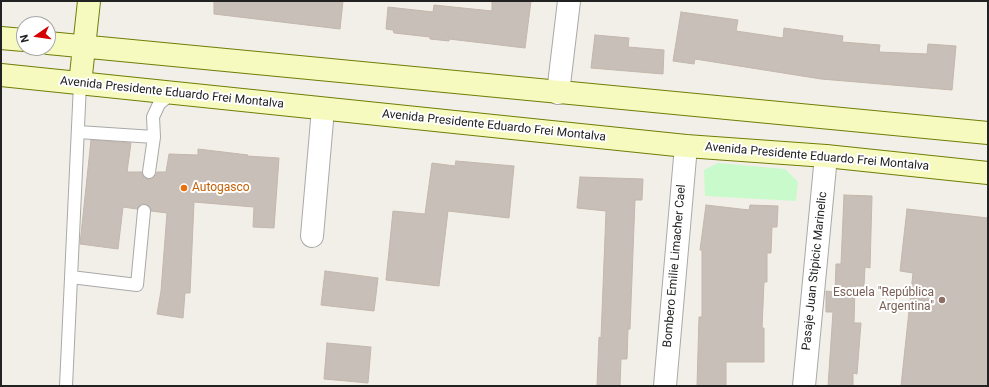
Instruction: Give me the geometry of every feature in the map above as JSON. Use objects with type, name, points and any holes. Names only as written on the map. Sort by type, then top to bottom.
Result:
[{"type":"main road","points":[[80,84],[89,1]]},
{"type":"main road","points":[[1,38],[16,39]]},
{"type":"main road","points":[[56,44],[558,93],[988,133]]},
{"type":"main road","name":"Avenida Presidente Eduardo Frei Montalva","points":[[1,75],[686,146],[826,156],[988,173]]},
{"type":"street","points":[[558,93],[569,1]]},
{"type":"street","points":[[312,236],[323,109]]},
{"type":"street","name":"Bombero Emilie Limacher Cael","points":[[665,386],[686,146]]},
{"type":"street","name":"Pasaje Juan Stipicic Marinelic","points":[[804,386],[826,156]]},
{"type":"lane","points":[[66,386],[80,84]]},
{"type":"lane","points":[[149,172],[154,137],[153,117],[158,104],[172,93]]},
{"type":"lane","points":[[78,132],[154,137]]},
{"type":"lane","points":[[71,277],[137,285],[144,211]]},
{"type":"green space","points":[[718,163],[785,169],[798,182],[796,201],[705,196],[704,170]]},
{"type":"building","points":[[214,1],[343,1],[340,29],[214,14]]},
{"type":"building","points":[[492,1],[531,1],[525,48],[449,39],[449,41],[430,39],[430,37],[394,33],[393,30],[386,29],[388,7],[433,12],[434,5],[492,11]]},
{"type":"building","points":[[681,12],[738,20],[736,31],[783,38],[784,28],[843,36],[842,42],[880,45],[879,52],[927,54],[928,44],[956,46],[952,90],[821,79],[695,59],[694,64],[673,61]]},
{"type":"building","points":[[595,35],[629,38],[628,47],[664,50],[663,74],[591,68]]},
{"type":"building","points":[[91,140],[131,143],[127,172],[142,172],[144,178],[148,179],[155,177],[157,172],[166,172],[169,154],[198,155],[198,149],[248,155],[247,156],[279,158],[274,228],[253,227],[254,207],[194,202],[190,293],[185,293],[183,318],[157,314],[161,291],[167,213],[151,211],[151,208],[145,204],[141,204],[137,209],[123,207],[118,249],[80,244]]},
{"type":"building","points":[[456,161],[514,166],[509,218],[448,211],[439,286],[386,280],[393,211],[425,214],[432,163],[455,166]]},
{"type":"building","points":[[580,177],[643,179],[642,200],[635,200],[630,329],[628,329],[627,359],[621,359],[620,386],[597,386],[599,337],[601,338],[606,211],[577,208]]},
{"type":"building","points":[[844,195],[872,196],[870,268],[865,267],[864,286],[855,286],[854,323],[861,323],[857,374],[853,373],[853,386],[828,386],[833,312],[826,312],[826,291],[835,292],[836,264],[841,264]]},
{"type":"building","points":[[706,205],[749,210],[750,205],[778,206],[777,227],[772,227],[771,253],[767,253],[767,282],[764,282],[762,328],[764,328],[764,362],[726,362],[726,386],[697,386],[699,317],[702,317],[702,250],[700,250]]},
{"type":"building","name":"Escuela \"República Argentina\"","points":[[907,209],[988,218],[988,386],[901,386],[913,273],[900,271]]},
{"type":"building","points":[[325,271],[378,278],[374,311],[321,305]]},
{"type":"building","points":[[327,343],[371,347],[368,383],[324,379]]},
{"type":"place","name":"Autogasco","points":[[184,188]]},
{"type":"place","name":"Escuela \"República Argentina\"","points":[[942,300]]}]
